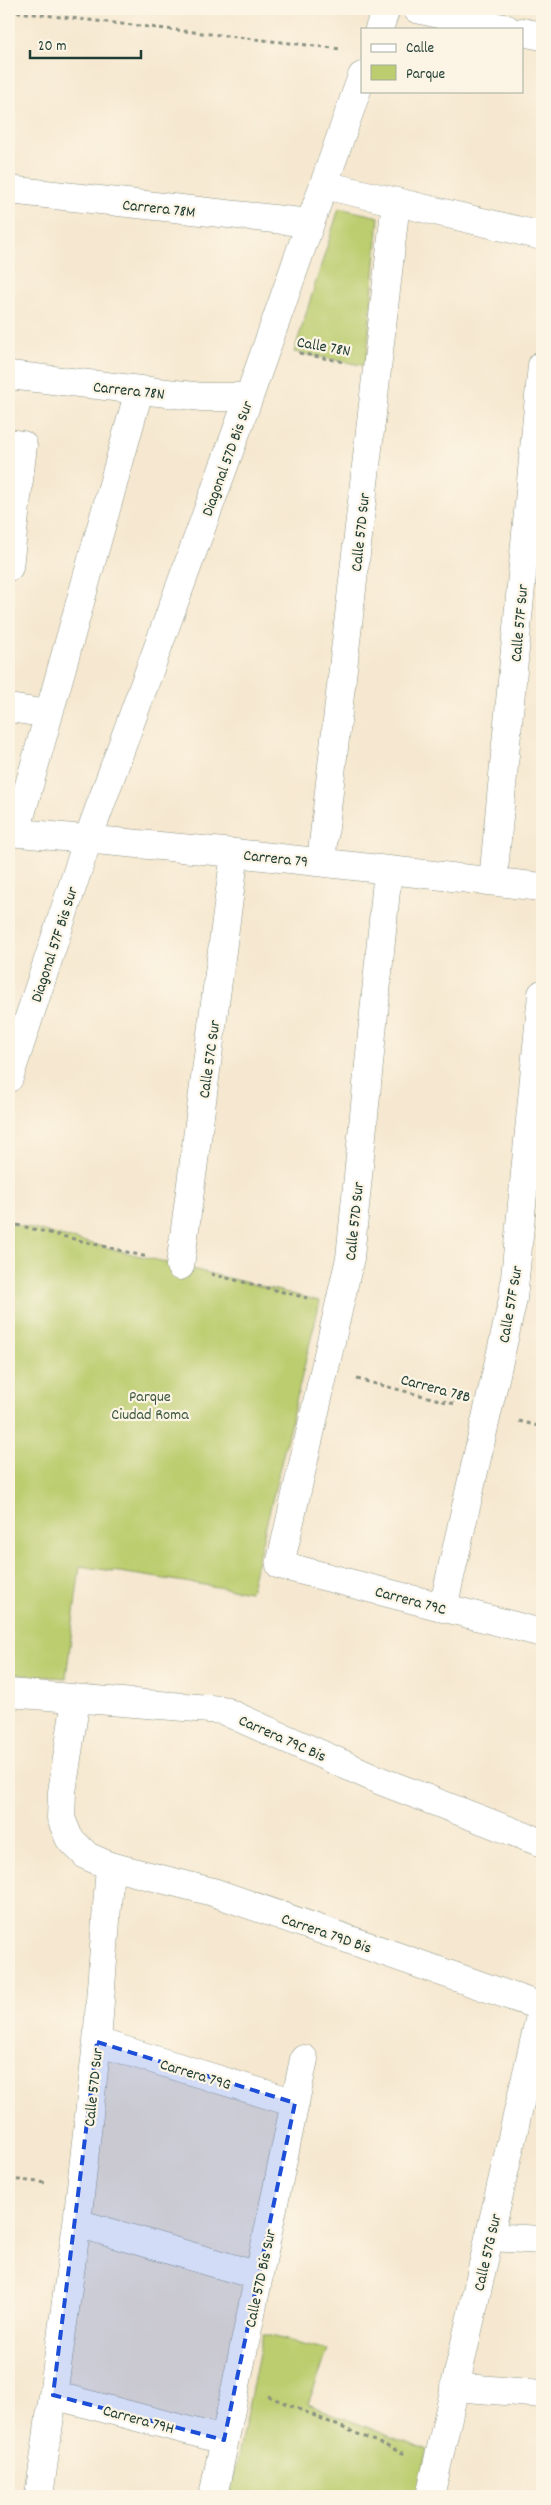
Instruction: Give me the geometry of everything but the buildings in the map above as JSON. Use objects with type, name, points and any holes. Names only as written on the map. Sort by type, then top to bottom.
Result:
[{"type":"street","points":[[379,28],[386,9]]},
{"type":"street","points":[[417,9],[502,28]]},
{"type":"street","points":[[524,32],[542,36]]},
{"type":"street","name":"Diagonal 57D Bis Sur","points":[[88,839],[249,397],[361,79]]},
{"type":"street","points":[[324,185],[542,236]]},
{"type":"street","name":"Carrera 78M","points":[[9,190],[310,223]]},
{"type":"street","name":"Calle 57D Sur","points":[[321,862],[396,202]]},
{"type":"street","name":"Calle 57F Sur","points":[[493,881],[542,366]]},
{"type":"street","name":"Carrera 78N","points":[[9,375],[202,397],[249,397]]},
{"type":"street","points":[[13,832],[49,714],[139,391]]},
{"type":"street","points":[[9,443],[23,445],[9,567]]},
{"type":"street","points":[[9,708],[49,714]]},
{"type":"street","name":"Carrera 79","points":[[13,832],[235,853],[542,887]]},
{"type":"street","name":"Diagonal 57F Bis Sur","points":[[9,1078],[88,839]]},
{"type":"street","name":"Calle 57C Sur","points":[[180,1266],[235,853]]},
{"type":"street","name":"Calle 57D Sur","points":[[280,1565],[350,1258],[388,870]]},
{"type":"street","name":"Calle 57F Sur","points":[[443,1608],[513,1299],[542,994]]},
{"type":"street","name":"Carrera 79C","points":[[280,1565],[542,1633]]},
{"type":"street","name":"Carrera 79C Bis","points":[[9,1693],[222,1710],[381,1781],[542,1843]]},
{"type":"street","points":[[76,1699],[62,1792],[61,1818],[69,1838],[87,1856],[110,1866]]},
{"type":"street","name":"Calle 57D Sur","points":[[39,2496],[77,2223],[97,2042],[110,1866]]},
{"type":"street","name":"Carrera 79D Bis","points":[[110,1866],[213,1892],[542,2007]]},
{"type":"street","name":"Calle 57G Sur","points":[[430,2496],[489,2237],[534,2082],[542,2007]]},
{"type":"street","name":"Carrera 79G","points":[[97,2042],[295,2103]]},
{"type":"street","name":"Calle 57D Bis Sur","points":[[213,2496],[304,2059]]},
{"type":"street","points":[[77,2223],[259,2276]]},
{"type":"street","points":[[489,2237],[542,2240]]},
{"type":"street","points":[[454,2387],[542,2394]]},
{"type":"street","name":"Carrera 79H","points":[[53,2395],[224,2440]]},
{"type":"path","points":[[9,11],[343,49]]},
{"type":"path","name":"Calle 78N","points":[[266,347],[377,367]]},
{"type":"path","name":"Carrera 78B","points":[[324,1370],[542,1427]]},
{"type":"path","points":[[9,2179],[81,2186]]},
{"type":"path","points":[[237,2382],[436,2467]]},
{"type":"highlighted area","points":[[97,2042],[295,2103],[224,2440],[53,2395]]},
{"type":"green space","points":[[339,208],[379,217],[366,366],[294,352]]},
{"type":"green space","name":"Parque Ciudad Roma","points":[[9,1223],[320,1301],[250,1592],[80,1566],[66,1678],[9,1674]]},
{"type":"green space","points":[[263,2334],[328,2350],[308,2404],[428,2451],[416,2496],[230,2496]]}]
